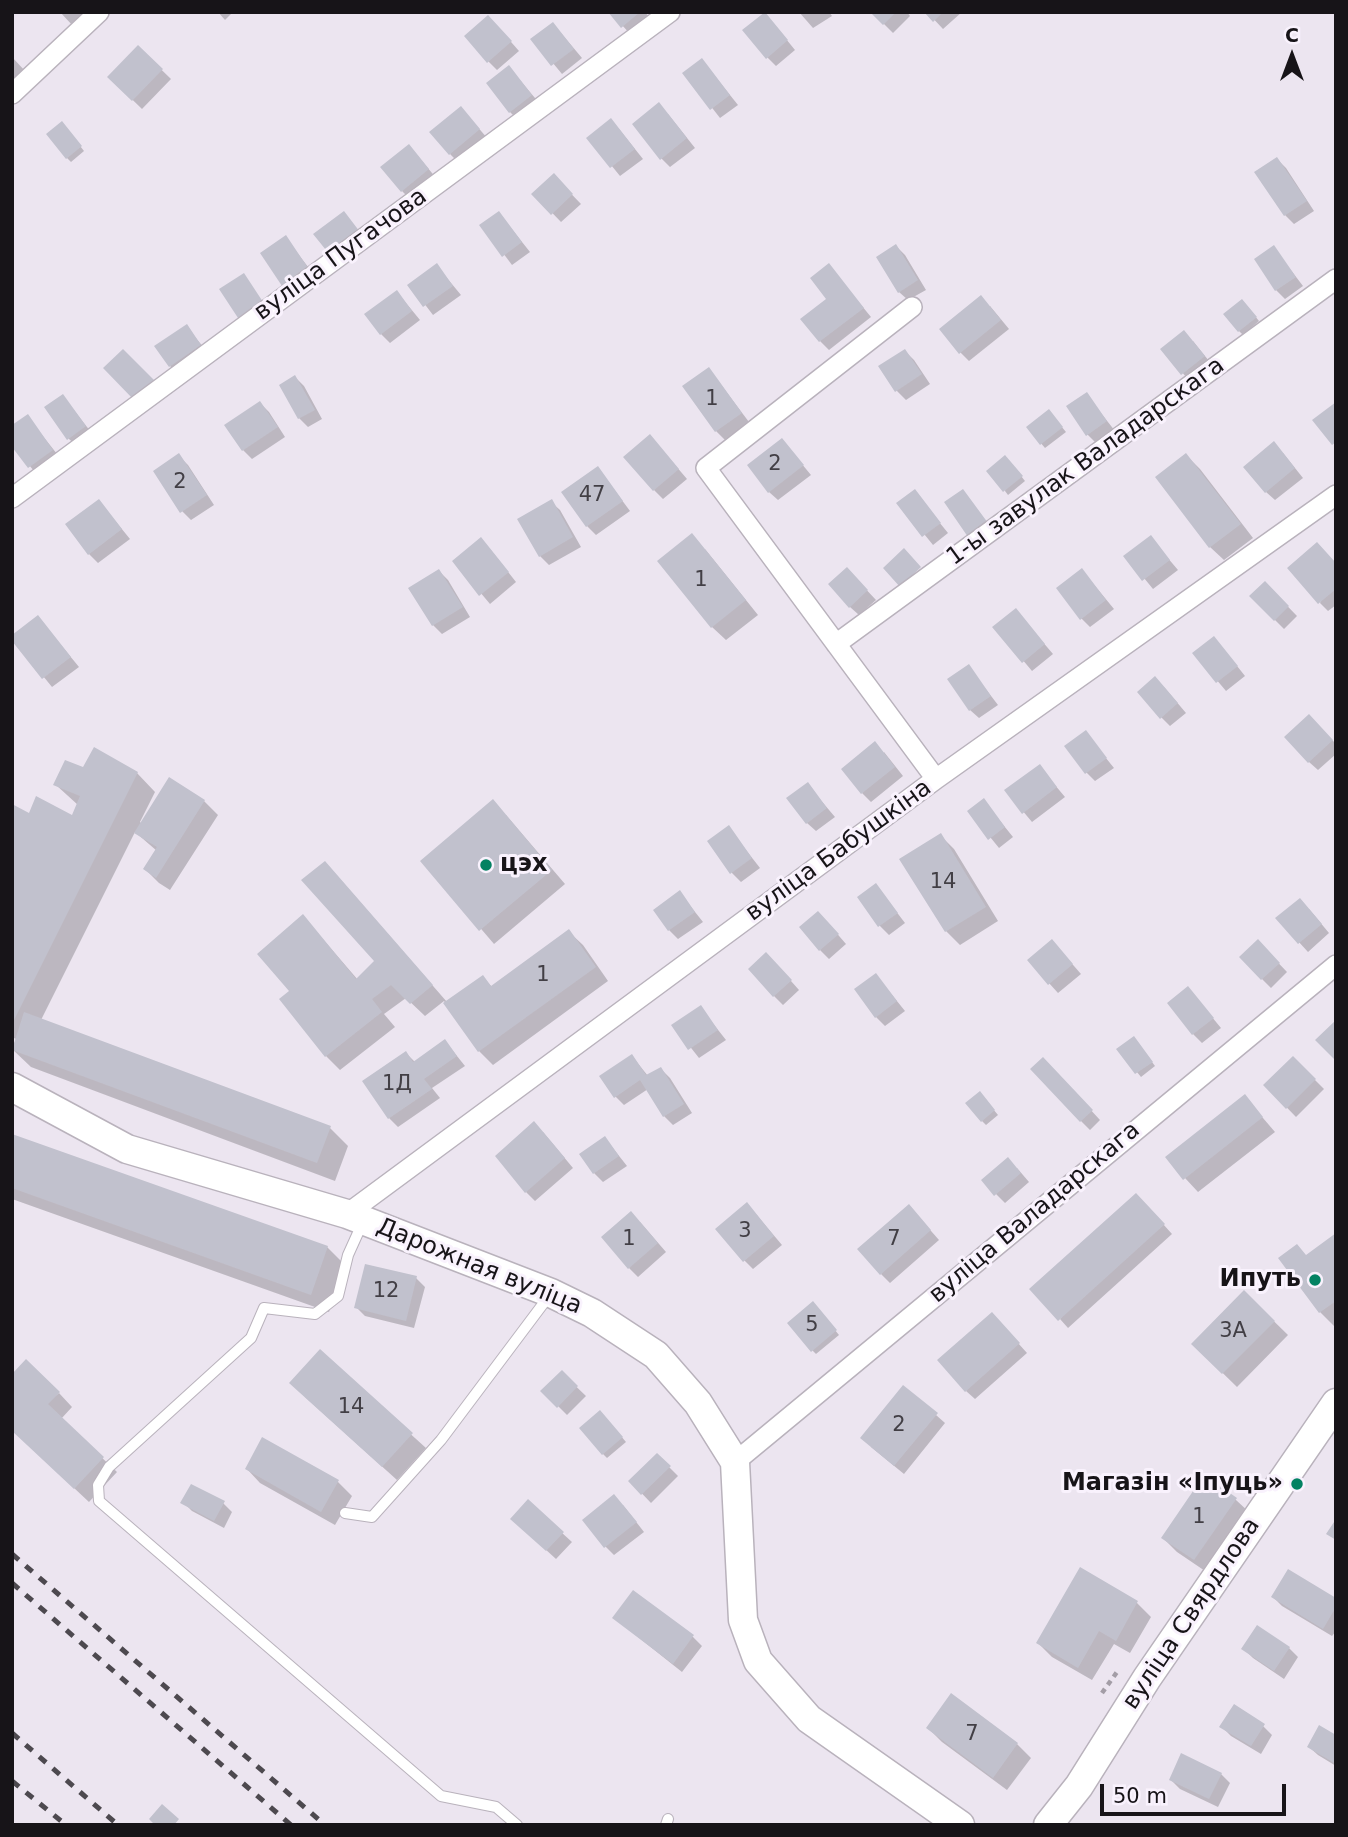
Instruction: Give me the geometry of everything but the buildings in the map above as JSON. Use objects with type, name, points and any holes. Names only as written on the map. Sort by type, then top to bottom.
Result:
[{"type":"street","points":[[12,94],[99,12]]},
{"type":"street","name":"вуліца Пугачова","points":[[12,498],[670,12]]},
{"type":"street","name":"1-ы завулак Валадарскага","points":[[835,643],[1336,279]]},
{"type":"street","points":[[912,307],[706,468],[936,779]]},
{"type":"street","name":"вуліца Бабушкіна","points":[[355,1217],[936,779],[1336,495]]},
{"type":"street","name":"вуліца Валадарскага","points":[[735,1462],[1336,965]]},
{"type":"street","name":"Дарожная вуліца","points":[[12,1087],[127,1149],[355,1217],[551,1293],[592,1313],[656,1355],[698,1403],[735,1462],[743,1620],[758,1661],[809,1719],[960,1825]]},
{"type":"street","name":"вуліца Свярдлова","points":[[1048,1825],[1079,1786],[1147,1678],[1336,1403]]},
{"type":"lane","points":[[355,1217],[338,1297],[315,1314],[264,1308],[251,1338],[109,1467],[98,1485],[99,1501],[441,1796],[496,1807],[517,1825]]},
{"type":"lane","points":[[345,1513],[372,1517],[442,1440],[551,1293]]},
{"type":"railway","points":[[12,1554],[325,1825]]},
{"type":"railway","points":[[12,1583],[291,1825]]},
{"type":"railway","points":[[12,1733],[118,1825]]},
{"type":"railway","points":[[12,1781],[66,1825]]},
{"type":"place","name":"цэх","points":[[486,865]]},
{"type":"place","name":"Ипуть","points":[[1315,1280]]},
{"type":"place","name":"Магазін «Іпуць»","points":[[1297,1484]]}]
